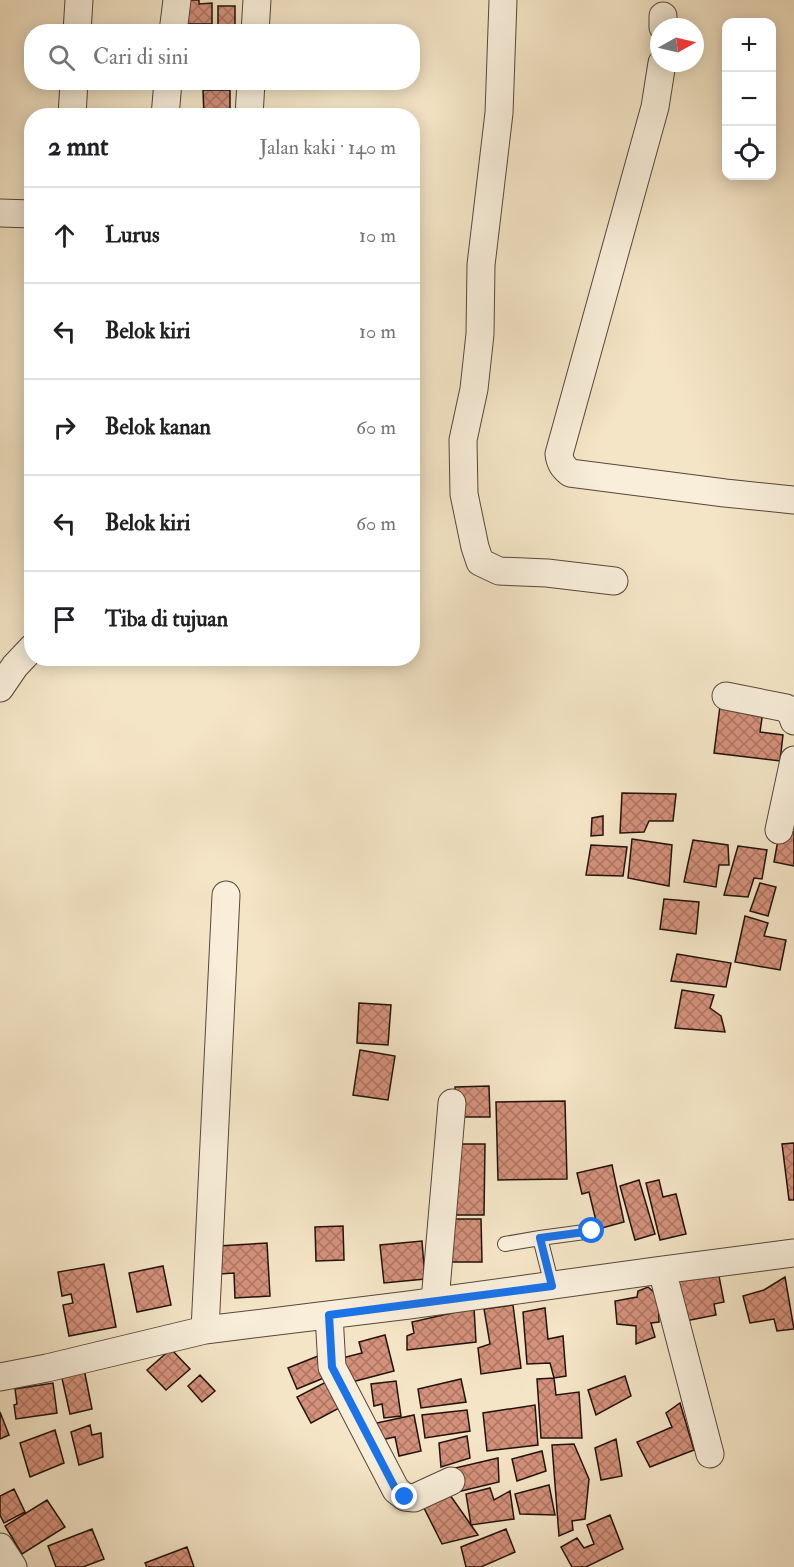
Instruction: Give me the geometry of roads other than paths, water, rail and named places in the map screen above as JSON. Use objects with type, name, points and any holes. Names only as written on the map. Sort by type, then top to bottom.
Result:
[{"type":"street","points":[[78,24],[79,0]]},
{"type":"street","points":[[174,24],[177,0]]},
{"type":"street","points":[[256,24],[257,0]]},
{"type":"street","points":[[503,0],[499,113],[481,265],[480,334],[474,389],[463,440],[464,494],[480,562],[499,571],[548,573],[614,581]]},
{"type":"street","points":[[661,72],[655,107],[559,454],[560,460],[563,467],[570,473],[794,500]]},
{"type":"street","points":[[72,108],[74,90]]},
{"type":"street","points":[[166,108],[167,90]]},
{"type":"street","points":[[249,108],[251,90]]},
{"type":"street","points":[[0,213],[24,214]]},
{"type":"street","points":[[0,688],[24,656]]},
{"type":"street","points":[[726,696],[786,708],[794,721]]},
{"type":"street","points":[[779,830],[794,760]]},
{"type":"street","points":[[205,1330],[226,895]]},
{"type":"street","points":[[435,1302],[452,1103]]},
{"type":"street","points":[[0,1377],[48,1368],[205,1330],[435,1302],[794,1253]]},
{"type":"street","points":[[662,1270],[710,1454]]},
{"type":"street","points":[[329,1315],[332,1367],[396,1490],[405,1497],[414,1498],[451,1481]]},
{"type":"lane","points":[[505,1244],[592,1231]]},
{"type":"lane","points":[[540,1238],[552,1286]]}]
